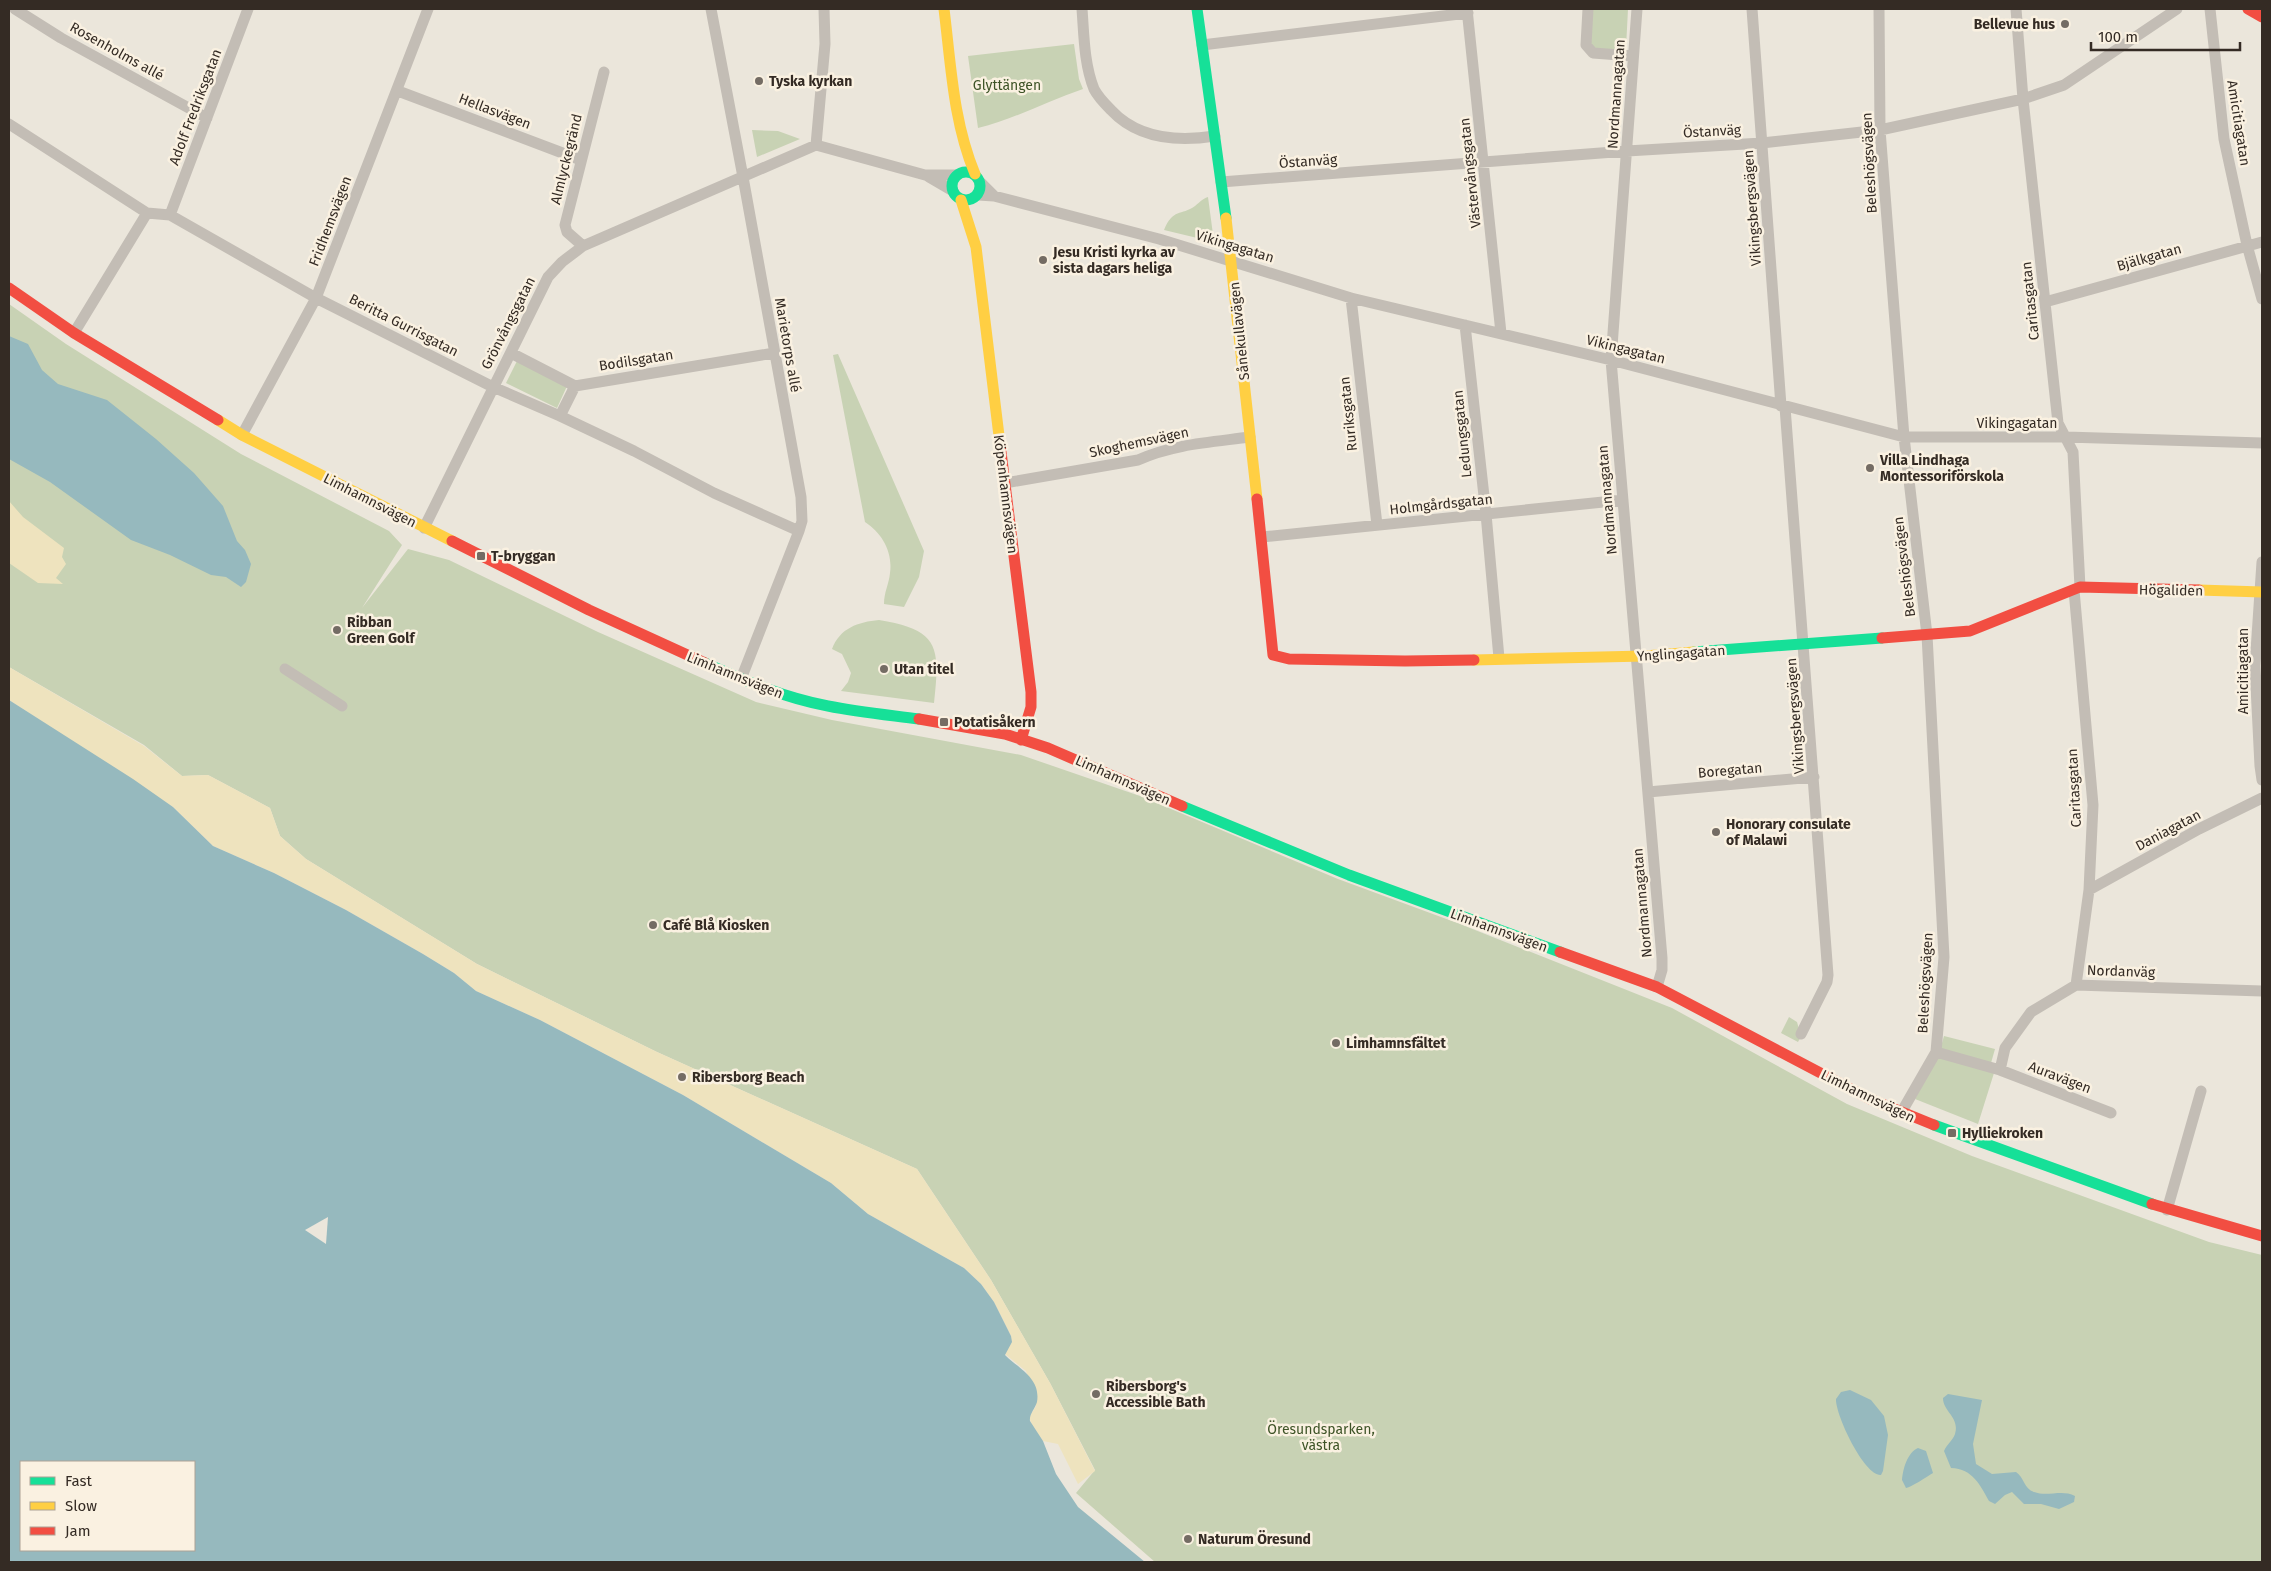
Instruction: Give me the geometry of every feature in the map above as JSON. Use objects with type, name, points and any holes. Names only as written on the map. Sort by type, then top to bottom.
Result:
[{"type":"street","name":"Rosenholms allé","points":[[15,9],[61,38],[207,118]]},
{"type":"street","name":"Adolf Fredriksgatan","points":[[170,215],[248,9]]},
{"type":"street","name":"Fridhemsvägen","points":[[242,435],[316,298],[428,9]]},
{"type":"street","name":"Marietorps allé","points":[[711,9],[720,67],[744,177],[801,497],[802,521],[799,531],[741,679]]},
{"type":"street","points":[[816,145],[825,44],[824,9]]},
{"type":"street","points":[[925,175],[957,195],[970,200],[978,195],[978,179],[968,159],[961,135],[944,9]]},
{"type":"street","points":[[1082,9],[1088,69],[1100,98],[1114,114],[1130,126],[1146,133],[1171,139],[1194,139],[1215,136]]},
{"type":"street","name":"Sånekullavägen","points":[[1197,9],[1232,261],[1273,655]]},
{"type":"street","points":[[1588,9],[1586,45],[1589,50],[1593,53],[1633,56]]},
{"type":"street","name":"Nordmannagatan","points":[[1637,9],[1611,360],[1662,958],[1662,970],[1657,987]]},
{"type":"street","name":"Vikingsbergsvägen","points":[[1752,9],[1783,406],[1804,644],[1828,975],[1827,982],[1801,1034]]},
{"type":"street","name":"Beleshögsvägen","points":[[1880,9],[1880,130],[1904,437],[1927,635],[1944,957],[1936,1052],[1901,1113]]},
{"type":"street","name":"Caritasgatan","points":[[2016,9],[2023,99],[2058,423],[2073,452],[2077,588],[2093,804],[2089,890],[2076,985]]},
{"type":"street","name":"Östanväg","points":[[1221,182],[1627,151],[1762,143],[1880,130],[2023,99],[2064,85],[2177,9]]},
{"type":"street","name":"Amicitiagatan","points":[[2210,9],[2224,139],[2247,245],[2262,299]]},
{"type":"street","points":[[2248,9],[2262,17]]},
{"type":"street","points":[[1202,45],[1467,11]]},
{"type":"street","name":"Västervångsgatan","points":[[1467,11],[1501,334]]},
{"type":"street","name":"Almlyckegränd","points":[[582,246],[567,232],[565,225],[604,72]]},
{"type":"street","name":"Hellasvägen","points":[[398,90],[581,160]]},
{"type":"street","name":"Beritta Gurrisgatan","points":[[9,124],[147,213],[170,215],[316,298],[492,387],[560,416],[634,451],[714,493],[799,531]]},
{"type":"street","points":[[957,195],[952,182],[957,175],[961,135]]},
{"type":"street","points":[[744,177],[816,145],[925,175],[957,175],[967,172],[978,179]]},
{"type":"street","name":"Grönvångsgatan","points":[[424,528],[548,277],[562,262],[582,246],[744,177]]},
{"type":"street","name":"Vikingagatan","points":[[978,179],[994,196]]},
{"type":"street","name":"Köpenhamnsvägen","points":[[957,195],[970,223],[976,247],[1031,692],[1031,707],[1022,740]]},
{"type":"street","name":"Vikingagatan","points":[[978,195],[994,196],[1159,239],[1351,298],[1611,360],[1904,437],[2066,438],[2262,443]]},
{"type":"street","name":"Köpenhamnsvägen","points":[[976,247],[979,214],[978,195]]},
{"type":"street","points":[[74,333],[147,213]]},
{"type":"street","name":"Bjälkgatan","points":[[2045,302],[2262,242]]},
{"type":"street","name":"Limhamnsvägen","points":[[9,288],[74,333],[242,435],[424,528],[642,635],[741,679],[785,695],[828,706],[967,726],[1005,734],[1048,748],[1198,814],[1349,875],[1657,987],[1870,1099],[1901,1113],[2042,1166],[2168,1210],[2262,1236]]},
{"type":"street","name":"Ruriksgatan","points":[[1351,298],[1377,525]]},
{"type":"street","name":"Ledungsgatan","points":[[1465,325],[1486,514],[1499,658]]},
{"type":"street","points":[[511,353],[574,386],[560,416]]},
{"type":"street","name":"Bodilsgatan","points":[[574,386],[774,353]]},
{"type":"street","name":"Skoghemsvägen","points":[[1005,482],[1138,460],[1156,452],[1175,448],[1250,437]]},
{"type":"street","name":"Holmgårdsgatan","points":[[1262,537],[1623,500]]},
{"type":"street","name":"Amicitiagatan","points":[[2262,562],[2256,666],[2262,780]]},
{"type":"street","name":"Ynglingagatan","points":[[1273,655],[1289,659],[1405,661],[1636,656],[1927,635],[1970,631],[1981,628],[2077,588]]},
{"type":"street","name":"Högaliden","points":[[2077,588],[2261,592]]},
{"type":"street","points":[[285,669],[342,706]]},
{"type":"street","name":"Boregatan","points":[[1648,792],[1814,777]]},
{"type":"street","name":"Daniagatan","points":[[2089,890],[2191,833],[2262,798]]},
{"type":"street","name":"Nordanväg","points":[[2000,1070],[2005,1048],[2031,1012],[2076,985],[2262,991]]},
{"type":"street","points":[[1796,1014],[1808,1019]]},
{"type":"street","points":[[1936,1052],[2000,1070]]},
{"type":"street","name":"Auravägen","points":[[2000,1070],[2110,1113]]},
{"type":"street","points":[[2168,1210],[2201,1090]]},
{"type":"green space","points":[[1593,9],[1628,9],[1626,48],[1623,51],[1592,48],[1590,43]]},
{"type":"green space","name":"Glyttängen","points":[[1074,44],[1079,79],[1083,89],[1005,120],[978,128],[968,56]]},
{"type":"green space","points":[[752,130],[778,131],[800,139],[757,157]]},
{"type":"green space","points":[[1208,197],[1214,242],[1164,230],[1174,215],[1190,209]]},
{"type":"green space","name":"Öresundsparken, västra","points":[[9,304],[66,344],[241,454],[389,531],[402,545],[362,608],[408,549],[449,560],[598,632],[756,702],[832,720],[1021,755],[1140,796],[1338,879],[1460,924],[1672,1008],[1847,1104],[1972,1156],[2209,1242],[2262,1255],[2262,1562],[1155,1562],[1076,1493],[1095,1470],[1050,1383],[991,1280],[917,1169],[657,1052],[477,964],[306,859],[280,836],[270,808],[208,775],[182,776],[144,745],[9,667]]},
{"type":"green space","points":[[838,354],[924,551],[919,577],[904,607],[884,604],[889,581],[890,558],[881,537],[865,522],[833,355]]},
{"type":"green space","points":[[517,361],[567,386],[557,408],[506,383]]},
{"type":"green space","points":[[879,620],[914,629],[925,636],[932,644],[937,668],[934,703],[841,691],[848,682],[851,673],[842,654],[832,649],[835,642],[851,627],[864,622]]},
{"type":"green space","points":[[1789,1017],[1797,1022],[1801,1036],[1798,1042],[1781,1033]]},
{"type":"green space","points":[[1944,1036],[1995,1049],[1991,1063],[1940,1050]]},
{"type":"green space","points":[[1938,1057],[1994,1073],[1978,1124],[1915,1099]]},
{"type":"sand","points":[[9,501],[23,517],[64,548],[62,557],[66,564],[56,578],[63,584],[38,583],[9,563]]},
{"type":"sand","name":"Ribersborg Beach","points":[[9,667],[144,746],[182,776],[208,775],[270,808],[280,836],[306,859],[477,964],[657,1052],[917,1169],[991,1280],[1050,1383],[1095,1471],[1078,1484],[1058,1444],[1043,1441],[1032,1425],[1029,1417],[1036,1406],[1026,1371],[1005,1354],[1011,1336],[994,1302],[981,1284],[964,1268],[868,1214],[831,1183],[683,1095],[540,1020],[476,991],[454,973],[346,910],[274,873],[213,846],[173,807],[9,700]]},
{"type":"water","points":[[9,336],[28,344],[42,370],[58,384],[107,400],[156,439],[194,473],[223,506],[237,541],[245,550],[251,564],[246,582],[241,587],[226,577],[211,575],[170,555],[131,540],[50,482],[9,459]]},
{"type":"water","points":[[9,700],[133,779],[173,807],[213,846],[274,873],[346,910],[454,973],[476,991],[540,1020],[683,1095],[831,1183],[868,1214],[964,1268],[981,1284],[994,1302],[1011,1336],[1012,1342],[1005,1355],[1028,1375],[1036,1386],[1037,1402],[1030,1416],[1030,1421],[1043,1441],[1056,1474],[1078,1507],[1145,1562],[9,1562]]},
{"type":"water","points":[[1850,1390],[1871,1400],[1884,1416],[1888,1435],[1881,1475],[1874,1473],[1859,1455],[1840,1417],[1836,1399],[1841,1392]]},
{"type":"water","points":[[1948,1394],[1982,1400],[1973,1444],[1976,1464],[1992,1474],[2016,1472],[2026,1486],[2034,1492],[2070,1494],[2075,1496],[2074,1502],[2059,1509],[2041,1504],[2024,1504],[2012,1492],[2005,1495],[1995,1504],[1989,1501],[1975,1479],[1965,1471],[1951,1468],[1944,1451],[1954,1436],[1956,1428],[1944,1403],[1943,1398]]},
{"type":"water","points":[[1918,1448],[1926,1451],[1933,1473],[1906,1488],[1902,1480],[1905,1466],[1908,1457]]},
{"type":"pier","points":[[328,1217],[326,1244],[305,1230]]},
{"type":"traffic: fast","points":[[1197,9],[1226,218]]},
{"type":"traffic: fast","points":[[966,172],[976,176],[980,186],[976,196],[966,200],[956,196],[952,186],[956,176],[966,172]]},
{"type":"traffic: fast","points":[[1694,652],[1882,638]]},
{"type":"traffic: fast","points":[[705,663],[765,688],[812,703],[919,719]]},
{"type":"traffic: fast","points":[[1182,806],[1349,875],[1560,952]]},
{"type":"traffic: fast","points":[[1934,1125],[2152,1204]]},
{"type":"traffic: slow","points":[[944,9],[957,113],[975,174]]},
{"type":"traffic: slow","points":[[961,200],[976,247],[1000,444]]},
{"type":"traffic: slow","points":[[1226,218],[1257,499]]},
{"type":"traffic: slow","points":[[218,420],[242,435],[452,541]]},
{"type":"traffic: slow","points":[[2199,590],[2262,592]]},
{"type":"traffic: slow","points":[[1474,660],[1645,656],[1694,652]]},
{"type":"traffic: jam","points":[[2248,9],[2262,17]]},
{"type":"traffic: jam","points":[[9,288],[74,333],[218,420]]},
{"type":"traffic: jam","points":[[1000,444],[1031,692],[1031,707],[1021,740]]},
{"type":"traffic: jam","points":[[1257,499],[1273,655],[1289,659],[1474,660]]},
{"type":"traffic: jam","points":[[452,541],[589,610],[705,663]]},
{"type":"traffic: jam","points":[[1882,638],[1970,631],[2080,587],[2199,590]]},
{"type":"traffic: jam","points":[[919,719],[1005,734],[1048,748],[1182,806]]},
{"type":"traffic: jam","points":[[1560,952],[1657,987],[1870,1099],[1934,1125]]},
{"type":"traffic: jam","points":[[2152,1204],[2262,1236]]},
{"type":"place","name":"Bellevue hus","points":[[2065,24]]},
{"type":"place","name":"Tyska kyrkan","points":[[759,81]]},
{"type":"place","name":"Jesu Kristi kyrka av sista dagars heliga","points":[[1043,260]]},
{"type":"place","name":"Villa Lindhaga Montessoriförskola","points":[[1870,468]]},
{"type":"place","name":"T-bryggan","points":[[481,556]]},
{"type":"place","name":"Ribban Green Golf","points":[[337,630]]},
{"type":"place","name":"Utan titel","points":[[884,669]]},
{"type":"place","name":"Potatisåkern","points":[[944,722]]},
{"type":"place","name":"Honorary consulate of Malawi","points":[[1716,832]]},
{"type":"place","name":"Café Blå Kiosken","points":[[653,925]]},
{"type":"place","name":"Limhamnsfältet","points":[[1336,1043]]},
{"type":"place","name":"Ribersborg Beach","points":[[682,1077]]},
{"type":"place","name":"Hylliekroken","points":[[1952,1133]]},
{"type":"place","name":"Ribersborg's Accessible Bath","points":[[1096,1394]]},
{"type":"place","name":"Naturum Öresund","points":[[1188,1539]]}]
